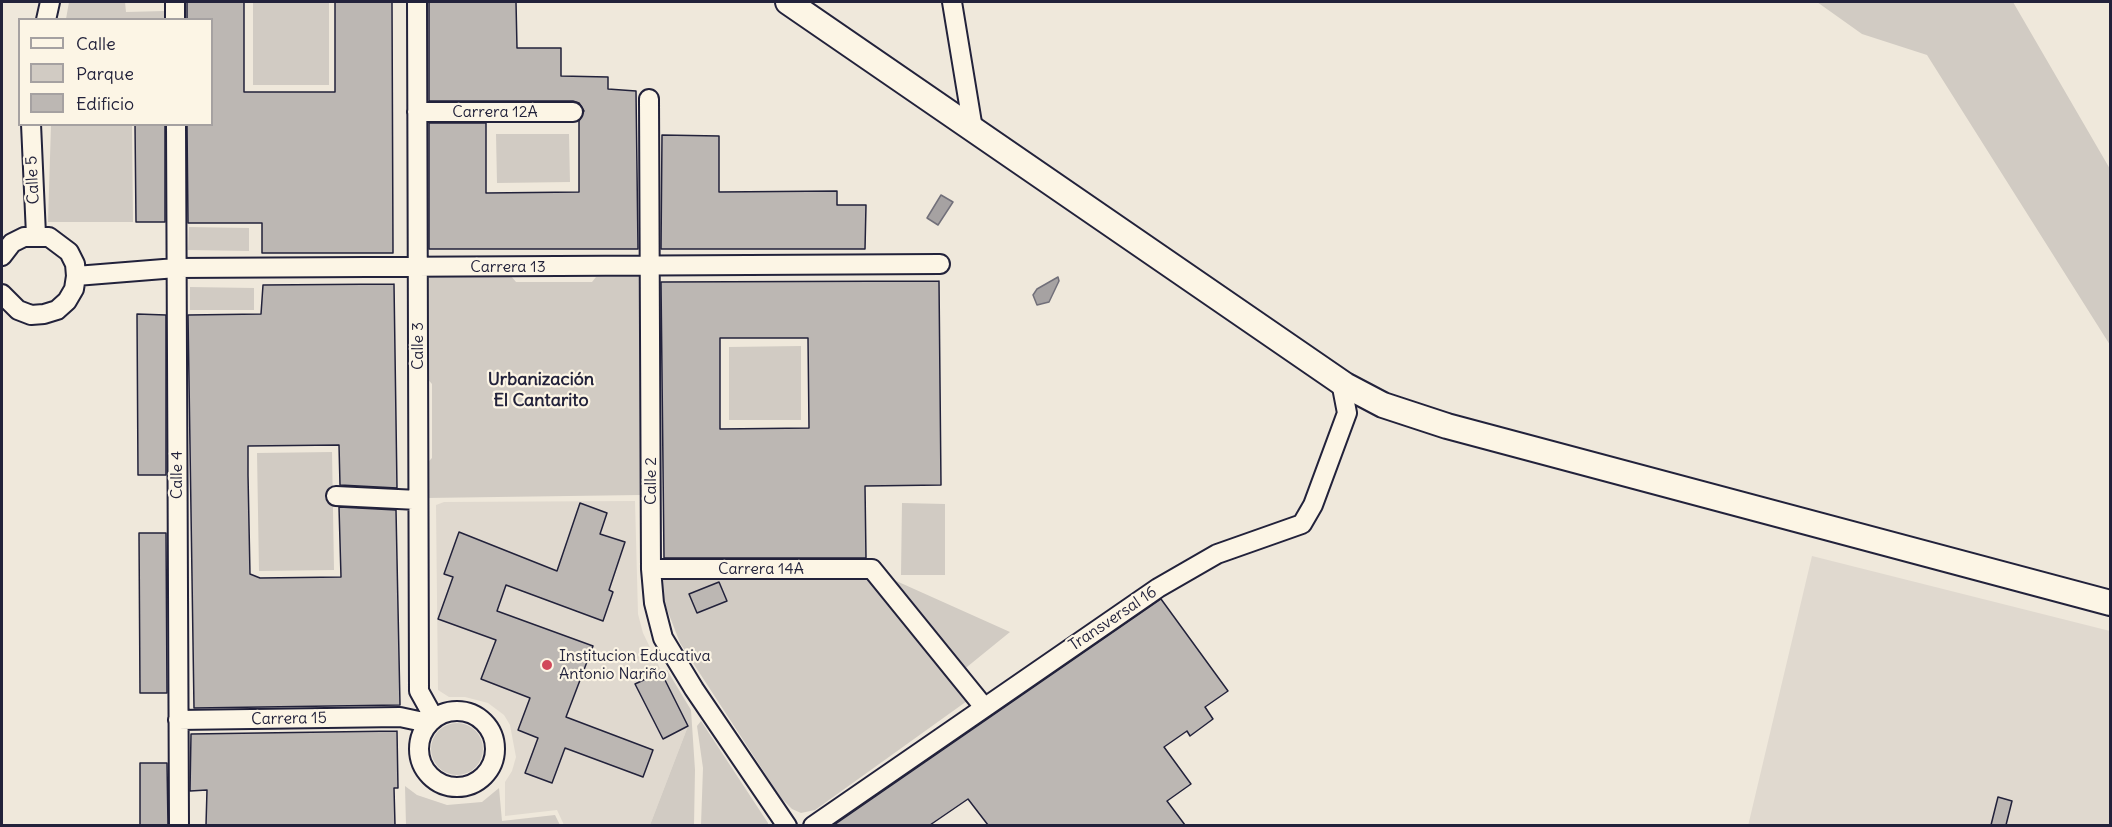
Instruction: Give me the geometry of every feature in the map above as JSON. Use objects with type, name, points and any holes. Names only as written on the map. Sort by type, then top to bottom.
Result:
[{"type":"main road","points":[[788,2],[1341,382],[1373,399],[1447,426],[2110,603]]},
{"type":"street","points":[[46,18],[50,2]]},
{"type":"street","points":[[176,2],[176,18]]},
{"type":"street","name":"Calle 3","points":[[417,2],[419,691],[433,722]]},
{"type":"street","points":[[952,2],[972,129]]},
{"type":"street","name":"Calle 2","points":[[649,99],[651,569],[654,603],[663,638],[694,689],[785,825]]},
{"type":"street","name":"Carrera 12A","points":[[417,112],[573,112]]},
{"type":"street","name":"Calle 5","points":[[31,126],[36,235]]},
{"type":"street","name":"Calle 4","points":[[176,126],[179,825]]},
{"type":"street","points":[[2,256],[12,243],[24,237],[36,235],[60,243],[69,252],[75,264],[76,276],[74,290],[67,301],[57,310],[44,314],[30,315],[18,310],[2,294]]},
{"type":"street","name":"Carrera 13","points":[[76,276],[176,268],[940,264]]},
{"type":"street","points":[[1341,382],[1347,413],[1373,399]]},
{"type":"street","name":"Transversal 16","points":[[813,825],[1158,588],[1217,554],[1302,524],[1313,505],[1347,413]]},
{"type":"street","points":[[336,496],[418,500]]},
{"type":"street","name":"Carrera 14A","points":[[651,569],[872,569],[984,707]]},
{"type":"street","name":"Carrera 15","points":[[178,720],[400,717],[433,722]]},
{"type":"shaded area","points":[[941,195],[953,202],[938,225],[927,218]]},
{"type":"shaded area","points":[[1058,277],[1059,281],[1049,302],[1037,305],[1033,295],[1037,289]]},
{"type":"shaded area","name":"Institucion Educativa Antonio Nariño","points":[[635,501],[638,614],[643,633],[688,726],[650,825],[564,825],[557,810],[505,816],[505,782],[512,771],[516,757],[510,725],[504,715],[488,703],[465,697],[449,697],[438,690],[436,505],[444,502]]},
{"type":"shaded area","points":[[1812,556],[2110,631],[2110,825],[1748,826]]},
{"type":"green space","points":[[69,2],[125,2],[126,12],[165,11],[165,18],[66,18]]},
{"type":"green space","points":[[253,2],[329,2],[329,85],[253,85]]},
{"type":"green space","points":[[1817,2],[2013,2],[2110,169],[2110,345],[1927,55],[1862,34]]},
{"type":"green space","points":[[51,126],[132,126],[133,222],[48,222]]},
{"type":"green space","points":[[496,134],[569,134],[570,182],[497,183]]},
{"type":"green space","points":[[189,227],[249,228],[249,251],[188,250]]},
{"type":"green space","points":[[425,276],[511,276],[516,282],[592,282],[596,277],[640,277],[640,495],[426,498],[425,465],[432,458],[432,384],[425,376]]},
{"type":"green space","points":[[190,287],[254,288],[254,310],[190,310]]},
{"type":"green space","points":[[801,346],[801,420],[729,420],[729,347]]},
{"type":"green space","points":[[332,452],[334,570],[259,571],[257,453]]},
{"type":"green space","points":[[902,503],[945,504],[945,575],[901,575]]},
{"type":"green space","points":[[870,573],[967,696],[967,701],[815,810],[801,813],[792,809],[781,798],[680,643],[663,599],[663,580],[666,577]]},
{"type":"green space","points":[[888,580],[894,580],[1010,632],[962,671]]},
{"type":"green space","points":[[667,670],[691,710],[695,770],[694,825],[650,825],[688,726],[661,672]]},
{"type":"green space","points":[[701,721],[768,825],[701,825],[703,768],[697,726]]},
{"type":"green space","points":[[457,723],[471,727],[479,735],[483,749],[479,763],[471,771],[457,775],[443,771],[435,763],[431,749],[435,735],[443,727]]},
{"type":"green space","points":[[405,786],[417,795],[447,805],[482,802],[499,788],[502,821],[555,815],[560,825],[406,825]]},
{"type":"building","points":[[187,2],[244,2],[244,92],[335,92],[335,2],[392,2],[393,253],[262,253],[262,223],[188,223],[187,126],[213,126],[213,18],[187,18]]},
{"type":"building","points":[[429,2],[516,2],[517,48],[561,48],[561,76],[608,77],[608,89],[636,91],[638,249],[429,249],[429,123],[486,123],[486,193],[579,192],[579,121],[584,111],[579,103],[573,101],[429,101]]},
{"type":"building","points":[[135,126],[165,126],[165,222],[136,222]]},
{"type":"building","points":[[662,135],[719,136],[719,192],[837,191],[837,205],[866,205],[865,249],[661,249]]},
{"type":"building","points":[[939,281],[941,485],[865,486],[866,558],[664,558],[661,282]],"holes":[[[720,338],[808,338],[809,428],[720,429]]]},
{"type":"building","points":[[394,284],[397,488],[340,485],[339,445],[248,446],[248,475],[250,574],[260,578],[341,577],[339,507],[396,510],[400,705],[194,708],[188,315],[261,314],[263,285]]},
{"type":"building","points":[[137,314],[166,315],[166,475],[138,475]]},
{"type":"building","points":[[580,503],[607,513],[600,534],[625,542],[609,590],[613,592],[603,621],[506,585],[497,611],[593,646],[566,717],[653,750],[643,777],[565,748],[552,783],[525,773],[538,738],[518,730],[530,698],[481,679],[496,640],[438,619],[453,577],[444,574],[459,532],[557,571]]},
{"type":"building","points":[[139,533],[166,533],[167,693],[140,693]]},
{"type":"building","points":[[719,582],[727,601],[697,613],[689,594]]},
{"type":"building","points":[[1161,599],[1228,691],[1205,707],[1213,719],[1190,736],[1187,731],[1164,747],[1191,784],[1167,801],[1185,825],[988,825],[968,799],[930,825],[834,825]]},
{"type":"building","points":[[661,672],[688,726],[663,739],[635,684]]},
{"type":"building","points":[[397,731],[398,788],[394,788],[395,825],[206,825],[207,790],[190,791],[191,734]]},
{"type":"building","points":[[140,763],[167,763],[168,825],[140,825]]},
{"type":"building","points":[[1998,797],[2012,801],[2006,825],[1991,825]]},
{"type":"place","name":"Institucion Educativa Antonio Nariño","points":[[547,665]]},
{"type":"district","name":"Urbanización El Cantarito","points":[[541,390]]}]
